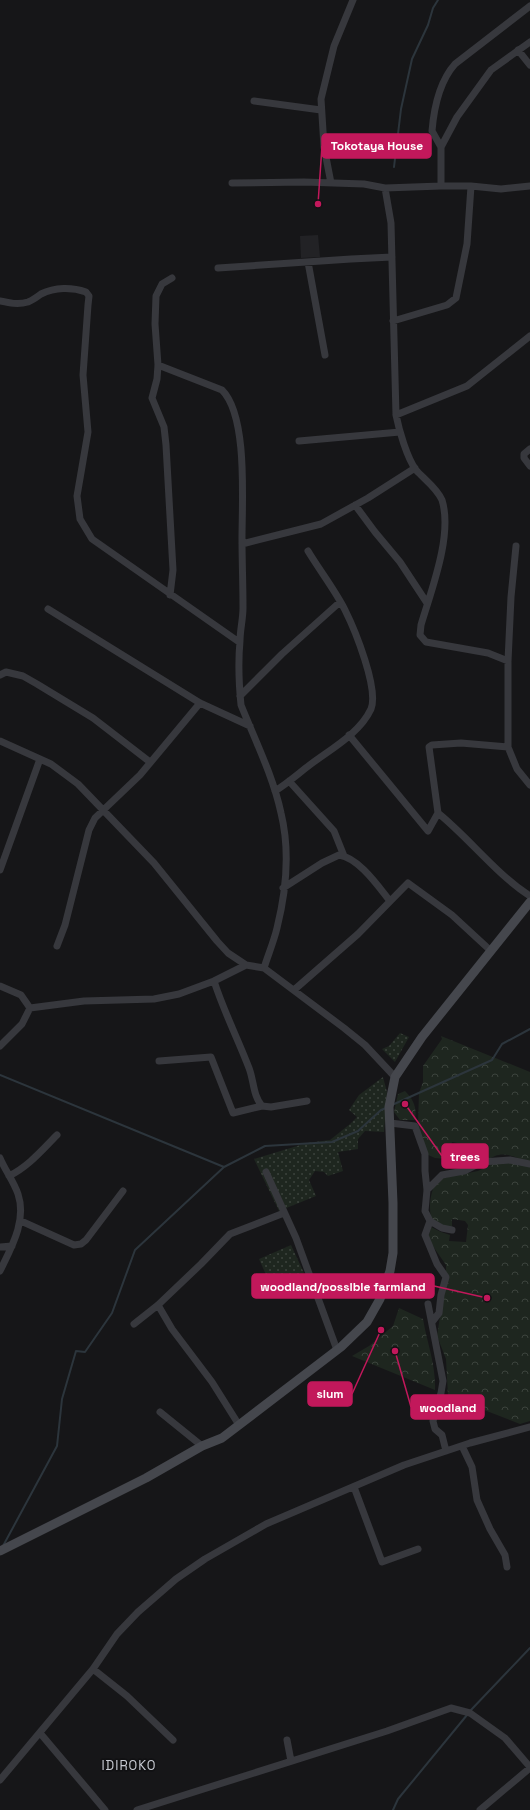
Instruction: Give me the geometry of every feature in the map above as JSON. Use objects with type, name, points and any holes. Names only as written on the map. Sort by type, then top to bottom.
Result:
[{"type":"main road","points":[[0,1551],[146,1478],[202,1446],[222,1438],[337,1350],[367,1322],[380,1300],[390,1271],[393,1253],[394,1210],[389,1107],[395,1078],[422,1037],[530,902]]},
{"type":"street","points":[[331,182],[324,147],[321,99],[334,46],[353,0]]},
{"type":"street","points":[[441,186],[441,147],[432,131],[438,92],[448,72],[456,64],[530,6]]},
{"type":"street","points":[[441,147],[467,102],[491,70],[530,42]]},
{"type":"street","points":[[518,50],[530,65]]},
{"type":"street","points":[[254,101],[322,110]]},
{"type":"street","points":[[232,183],[331,182],[364,184],[385,188],[470,186],[501,189],[530,186]]},
{"type":"street","points":[[393,320],[447,305],[456,298],[467,244],[470,186]]},
{"type":"street","points":[[385,188],[391,223],[396,415],[400,432],[415,468],[442,500],[445,521],[443,546],[421,626],[420,635],[426,642],[488,653],[508,661]]},
{"type":"street","points":[[218,268],[392,257]]},
{"type":"street","points":[[308,262],[324,355]]},
{"type":"street","points":[[170,595],[173,570],[166,445],[164,427],[152,398],[157,379],[158,365],[155,324],[156,296],[162,284],[172,278]]},
{"type":"street","points":[[0,301],[15,304],[26,302],[59,288],[86,292],[88,296],[88,305],[83,375],[88,432],[77,496],[80,519],[92,539],[239,642]]},
{"type":"street","points":[[396,415],[467,386],[530,336]]},
{"type":"street","points":[[158,365],[222,390],[228,395],[232,404],[239,435],[243,512],[243,609],[239,642],[241,705],[275,791],[282,813],[286,855],[277,928],[264,968]]},
{"type":"street","points":[[299,441],[400,432]]},
{"type":"street","points":[[530,449],[524,454],[524,458],[530,466]]},
{"type":"street","points":[[242,544],[321,524],[415,468]]},
{"type":"street","points":[[355,505],[400,562],[427,603]]},
{"type":"street","points":[[516,546],[511,597],[508,661],[508,746],[517,770],[530,785]]},
{"type":"street","points":[[275,791],[349,735],[361,724],[371,708],[373,698],[369,675],[360,646],[340,602],[308,551]]},
{"type":"street","points":[[240,696],[282,654],[340,602]]},
{"type":"street","points":[[48,609],[200,703],[250,726]]},
{"type":"street","points":[[0,675],[6,672],[23,676],[37,684],[93,718],[150,762]]},
{"type":"street","points":[[57,946],[65,925],[89,830],[95,818],[140,775],[200,703]]},
{"type":"street","points":[[349,735],[428,831],[438,813],[429,747],[432,745],[461,743],[508,746]]},
{"type":"street","points":[[0,741],[51,764],[78,784],[154,864],[228,953],[246,965],[264,968],[294,990],[365,1045],[395,1078]]},
{"type":"street","points":[[0,870],[40,759]]},
{"type":"street","points":[[289,781],[334,831],[344,856]]},
{"type":"street","points":[[438,813],[460,832],[508,880],[530,896]]},
{"type":"street","points":[[283,888],[322,863],[339,855],[344,856],[368,873],[390,901]]},
{"type":"street","points":[[294,990],[358,934],[406,885],[411,884],[452,914],[491,951]]},
{"type":"street","points":[[30,1008],[84,1001],[154,999],[179,994],[214,982],[246,965]]},
{"type":"street","points":[[214,982],[222,1006],[249,1069],[258,1101],[262,1106]]},
{"type":"street","points":[[0,986],[21,995],[30,1008]]},
{"type":"street","points":[[0,1046],[22,1024],[30,1008]]},
{"type":"street","points":[[159,1062],[211,1058],[233,1113],[262,1106],[271,1107],[307,1102]]},
{"type":"street","points":[[390,1123],[415,1126],[425,1154],[427,1190],[425,1211],[430,1221],[442,1228],[452,1230]]},
{"type":"street","points":[[9,1176],[27,1166],[57,1134]]},
{"type":"street","points":[[0,1158],[2,1168],[9,1176],[18,1193],[21,1206],[20,1221],[12,1246],[0,1271]]},
{"type":"street","points":[[427,1190],[442,1175],[464,1171],[482,1162],[510,1160],[530,1164]]},
{"type":"street","points":[[266,1172],[299,1246],[337,1350]]},
{"type":"street","points":[[20,1221],[74,1245],[81,1244],[86,1240],[123,1191]]},
{"type":"street","points":[[134,1324],[158,1305],[230,1234],[284,1212]]},
{"type":"street","points":[[430,1221],[425,1235],[437,1264],[446,1277],[441,1295],[439,1313],[432,1322]]},
{"type":"street","points":[[0,1247],[12,1246]]},
{"type":"street","points":[[428,1304],[443,1381],[433,1421],[435,1429],[442,1436],[446,1451]]},
{"type":"street","points":[[158,1305],[180,1340],[212,1382],[240,1425]]},
{"type":"street","points":[[160,1412],[202,1446]]},
{"type":"street","points":[[0,1780],[93,1669],[117,1634],[138,1612],[176,1579],[205,1559],[266,1524],[404,1465],[462,1446],[530,1427]]},
{"type":"street","points":[[462,1446],[472,1467],[477,1500],[490,1529],[505,1555],[507,1567]]},
{"type":"street","points":[[354,1487],[382,1562],[418,1549]]},
{"type":"street","points":[[93,1669],[127,1696],[173,1740]]},
{"type":"street","points":[[137,1810],[387,1731],[451,1708],[470,1713],[505,1738],[530,1768],[480,1810]]},
{"type":"street","points":[[40,1733],[105,1810]]},
{"type":"street","points":[[286,1740],[291,1761]]},
{"type":"shaded area","points":[[318,235],[320,257],[301,258],[300,236]]},
{"type":"green space","points":[[400,1033],[409,1037],[395,1062],[382,1049],[389,1046]]},
{"type":"green space","points":[[441,1036],[530,1072],[530,1163],[504,1154],[471,1166],[472,1146],[452,1142],[447,1159],[435,1158],[426,1154],[418,1124],[419,1093],[423,1082],[423,1066],[442,1039]]},
{"type":"green space","points":[[383,1077],[387,1092],[384,1132],[365,1131],[358,1139],[358,1149],[338,1152],[343,1171],[328,1176],[324,1172],[315,1171],[309,1180],[316,1196],[279,1211],[254,1159],[307,1143],[330,1140],[357,1117],[349,1110],[359,1095]]},
{"type":"green space","points":[[405,1091],[414,1104],[416,1112],[415,1120],[400,1120],[394,1112],[398,1094]]},
{"type":"green space","points":[[501,1160],[530,1167],[530,1421],[520,1424],[448,1396],[446,1359],[437,1336],[446,1278],[446,1265],[428,1239],[431,1227],[450,1235],[449,1241],[466,1242],[468,1225],[465,1221],[452,1219],[452,1227],[445,1227],[432,1221],[430,1200],[438,1179],[478,1171]]},
{"type":"green space","points":[[291,1245],[304,1273],[279,1284],[275,1274],[267,1277],[259,1259]]},
{"type":"green space","points":[[399,1308],[423,1319],[433,1363],[435,1390],[352,1356],[369,1346],[393,1326]]},
{"type":"waterway","points":[[394,167],[401,109],[412,59],[428,25],[433,8],[438,0]]},
{"type":"waterway","points":[[392,1105],[492,1060],[502,1044],[530,1029]]},
{"type":"waterway","points":[[0,1075],[224,1167]]},
{"type":"waterway","points":[[3,1546],[57,1446],[62,1399],[76,1351],[85,1352],[112,1313],[135,1250],[224,1167],[265,1146],[332,1142],[358,1131],[381,1110],[386,1108]]},
{"type":"waterway","points":[[470,1711],[530,1648]]},
{"type":"waterway","points":[[393,1810],[398,1799],[467,1715]]},
{"type":"place","name":"Tokotaya House","points":[[318,204]]},
{"type":"place","name":"trees","points":[[405,1104]]},
{"type":"place","name":"woodland/possible farmland","points":[[487,1298]]},
{"type":"place","name":"slum","points":[[381,1330]]},
{"type":"place","name":"woodland","points":[[395,1351]]},
{"type":"district","name":"IDIROKO","points":[[129,1765]]}]
